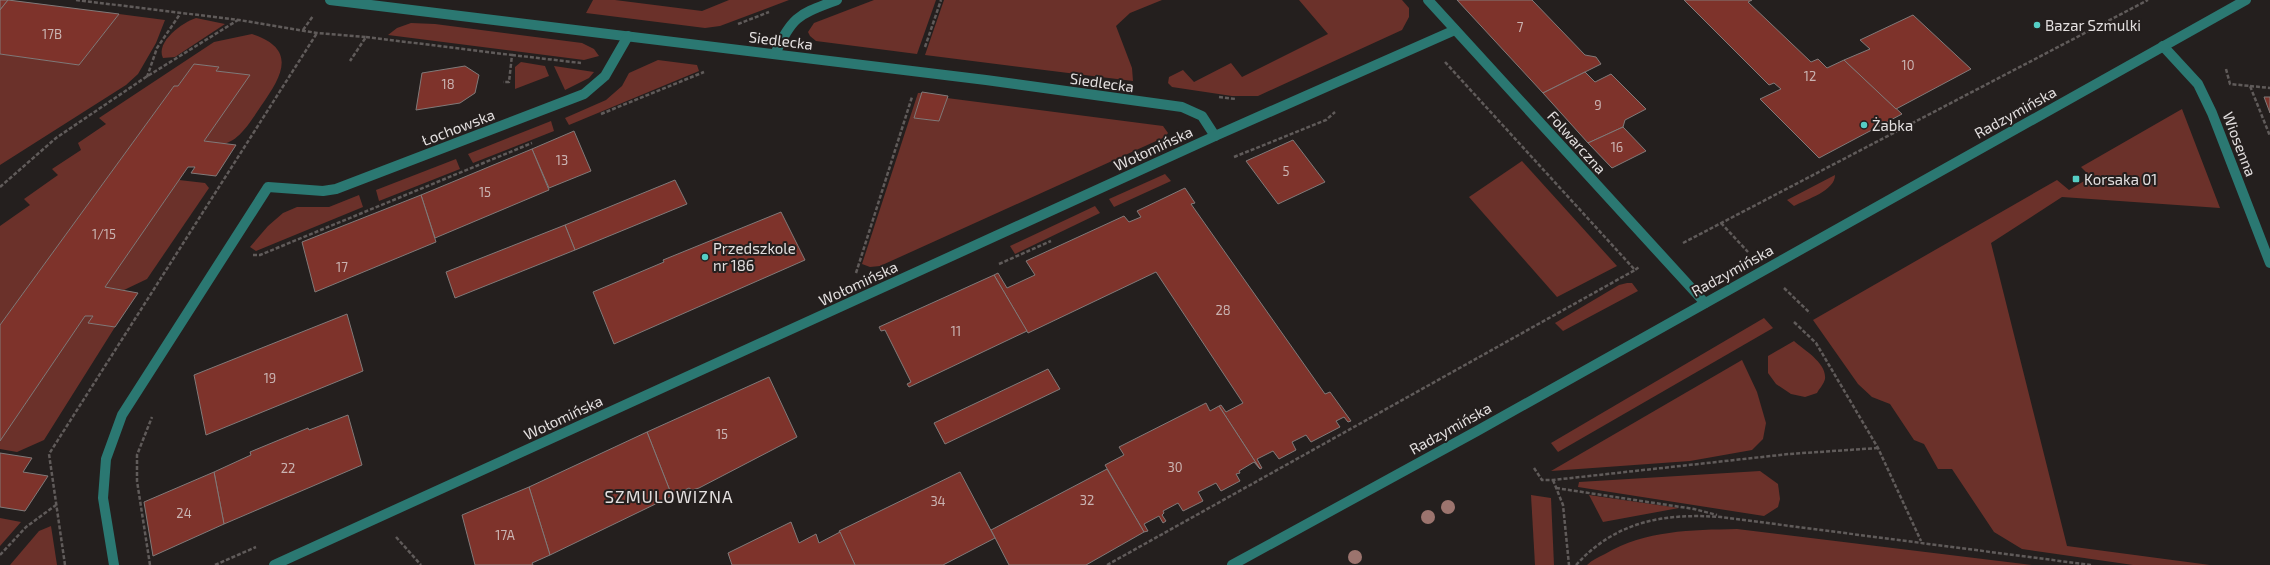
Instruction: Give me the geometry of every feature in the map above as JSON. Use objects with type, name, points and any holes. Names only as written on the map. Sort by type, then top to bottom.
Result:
[{"type":"street","name":"Siedlecka","points":[[330,0],[775,54],[1182,107],[1202,116],[1215,136]]},
{"type":"street","points":[[775,54],[787,28],[803,13],[837,0]]},
{"type":"street","name":"Folwarczna","points":[[1428,0],[1705,303]]},
{"type":"street","name":"Radzymińska","points":[[1232,565],[1477,431],[2246,0]]},
{"type":"street","name":"Wołomińska","points":[[274,565],[1215,136],[1455,30]]},
{"type":"street","name":"Łochowska","points":[[114,565],[103,498],[106,459],[122,415],[268,187],[323,191],[336,189],[584,94],[593,90],[605,78],[628,36]]},
{"type":"street","name":"Wiosenna","points":[[2163,46],[2198,84],[2212,113],[2270,264]]},
{"type":"path","points":[[76,0],[180,14],[239,20],[317,33],[366,37],[512,55],[509,82],[504,82]]},
{"type":"path","points":[[924,50],[941,0]]},
{"type":"path","points":[[1676,247],[2148,0]]},
{"type":"path","points":[[146,78],[157,48],[180,14]]},
{"type":"path","points":[[0,187],[56,138],[146,78],[239,20]]},
{"type":"path","points":[[65,565],[49,454],[317,33]]},
{"type":"path","points":[[350,61],[366,37]]},
{"type":"path","points":[[2226,69],[2230,84],[2270,88]]},
{"type":"path","points":[[598,115],[708,70]]},
{"type":"path","points":[[2250,86],[2270,136]]},
{"type":"path","points":[[854,280],[914,89]]},
{"type":"path","points":[[1217,96],[1240,100]]},
{"type":"path","points":[[249,260],[252,255],[260,255],[539,140]]},
{"type":"path","points":[[1107,565],[1430,386],[1634,270]]},
{"type":"path","points":[[1794,322],[1816,343],[1878,448],[1921,541]]},
{"type":"path","points":[[150,565],[137,481],[137,455],[152,415]]},
{"type":"path","points":[[1534,468],[1542,480],[1553,480],[1789,454],[1878,448]]},
{"type":"path","points":[[1553,480],[1563,505],[1569,565]]},
{"type":"path","points":[[1556,488],[1694,509],[1721,517]]},
{"type":"path","points":[[0,555],[26,527],[56,505]]},
{"type":"path","points":[[1576,565],[1586,552],[1611,535],[1642,523],[1672,516],[1721,517],[1921,541],[2091,565]]},
{"type":"shaded area","points":[[593,0],[615,0],[702,11],[729,0],[789,0],[720,26],[705,28],[586,13]]},
{"type":"shaded area","points":[[874,0],[936,0],[917,54],[816,41],[810,36],[808,32],[814,23]]},
{"type":"shaded area","points":[[944,0],[1162,0],[1130,13],[1116,26],[1132,68],[1133,81],[925,55]]},
{"type":"shaded area","points":[[1299,0],[1402,0],[1409,8],[1409,17],[1402,30],[1258,96],[1232,96],[1172,87],[1168,83],[1169,77],[1183,70],[1194,82],[1231,63],[1242,77],[1328,34]]},
{"type":"shaded area","points":[[119,14],[165,20],[156,43],[138,74],[126,85],[0,165],[0,54],[79,65]]},
{"type":"shaded area","points":[[196,18],[225,24],[175,57],[163,58],[162,52],[166,39],[178,28]]},
{"type":"shaded area","points":[[411,23],[435,24],[582,43],[594,49],[599,56],[584,60],[388,35],[397,28]]},
{"type":"shaded area","points":[[252,34],[266,40],[276,47],[281,55],[282,64],[280,74],[269,95],[245,129],[235,139],[223,144],[204,141],[249,75],[216,71],[218,67],[194,64],[178,86],[174,86],[0,325],[0,226],[30,205],[24,199],[58,175],[52,169],[81,150],[78,143],[106,124],[99,118],[214,42]]},
{"type":"shaded area","points":[[658,60],[697,65],[699,71],[569,125],[565,118],[606,100],[622,86],[629,73]]},
{"type":"shaded area","points":[[521,62],[545,66],[549,76],[515,89],[515,67]]},
{"type":"shaded area","points":[[554,66],[594,72],[589,78],[565,90]]},
{"type":"shaded area","points":[[918,93],[922,93],[914,118],[939,121],[947,98],[1163,126],[1168,133],[1165,137],[880,266],[870,267],[862,264]]},
{"type":"shaded area","points":[[2182,109],[2220,208],[2062,197],[1991,243],[2067,546],[2210,565],[2133,565],[2022,549],[1994,532],[1952,469],[1938,469],[1924,444],[1914,440],[1890,404],[1872,397],[1858,384],[1813,320],[2057,180],[2069,190],[2091,177],[2081,167]]},
{"type":"shaded area","points":[[551,121],[554,131],[473,163],[468,154]]},
{"type":"shaded area","points":[[456,159],[460,169],[379,201],[376,190]]},
{"type":"shaded area","points":[[1522,161],[1617,266],[1557,297],[1469,197]]},
{"type":"shaded area","points":[[1165,174],[1171,181],[1114,207],[1109,199]]},
{"type":"shaded area","points":[[1835,175],[1834,181],[1830,186],[1819,194],[1794,206],[1787,200]]},
{"type":"shaded area","points":[[179,180],[205,183],[209,188],[147,279],[124,290],[105,287]]},
{"type":"shaded area","points":[[359,195],[363,207],[256,251],[250,247],[268,226],[283,213],[297,207],[329,207]]},
{"type":"shaded area","points":[[1095,206],[1100,213],[1015,254],[1010,246]]},
{"type":"shaded area","points":[[1632,283],[1638,291],[1563,331],[1555,323],[1619,285]]},
{"type":"shaded area","points":[[85,316],[93,316],[89,323],[115,327],[44,440],[17,452],[0,449],[0,441]]},
{"type":"shaded area","points":[[1764,318],[1773,328],[1558,452],[1551,443]]},
{"type":"shaded area","points":[[1794,341],[1819,362],[1825,373],[1823,385],[1817,393],[1805,397],[1791,394],[1776,384],[1768,373],[1768,356]]},
{"type":"shaded area","points":[[1742,360],[1757,392],[1766,423],[1763,439],[1752,450],[1690,461],[1551,471]]},
{"type":"shaded area","points":[[1760,471],[1778,484],[1780,499],[1778,507],[1764,516],[1578,487],[1579,482]]},
{"type":"shaded area","points":[[1531,495],[1551,498],[1554,565],[1535,565]]},
{"type":"shaded area","points":[[1589,495],[1679,508],[1603,522]]},
{"type":"shaded area","points":[[0,518],[21,522],[0,546]]},
{"type":"shaded area","points":[[51,526],[57,565],[10,565],[39,531]]},
{"type":"shaded area","points":[[1737,529],[2032,565],[1587,565],[1621,546],[1636,540],[1686,531]]},
{"type":"building","points":[[0,0],[8,0],[0,10]]},
{"type":"building","points":[[8,0],[119,14],[79,65],[0,54],[0,10]]},
{"type":"building","points":[[1457,0],[1532,0],[1585,55],[1596,57],[1601,64],[1543,93]]},
{"type":"building","points":[[1684,0],[1752,0],[1748,2],[1811,62],[1818,59],[1827,68],[1844,60],[1902,114],[1819,158],[1760,99],[1781,89],[1774,83],[1769,85]]},
{"type":"building","points":[[1913,15],[1971,69],[1896,109],[1844,60],[1870,49],[1860,40]]},
{"type":"building","points":[[194,64],[219,67],[216,71],[250,75],[204,141],[236,145],[216,176],[191,173],[195,167],[188,167],[105,287],[138,293],[115,327],[88,323],[93,316],[85,316],[0,441],[0,325],[174,86],[178,86]]},
{"type":"building","points":[[465,66],[479,75],[475,93],[460,103],[416,110],[422,73]]},
{"type":"building","points":[[1585,72],[1595,82],[1611,74],[1646,109],[1625,120],[1623,127],[1588,143],[1543,93]]},
{"type":"building","points":[[922,92],[948,96],[939,121],[914,118]]},
{"type":"building","points":[[2264,97],[2270,97],[2270,113]]},
{"type":"building","points":[[1623,127],[1646,151],[1612,168],[1588,143]]},
{"type":"building","points":[[574,131],[591,171],[549,188],[532,149]]},
{"type":"building","points":[[1293,140],[1325,182],[1278,204],[1246,161]]},
{"type":"building","points":[[532,149],[549,190],[435,238],[421,195]]},
{"type":"building","points":[[675,180],[687,204],[575,250],[565,225]]},
{"type":"building","points":[[1185,188],[1195,203],[1191,204],[1325,394],[1330,392],[1351,421],[1348,422],[1344,417],[1336,421],[1340,427],[1311,442],[1306,435],[1292,442],[1296,450],[1279,459],[1273,451],[1257,459],[1262,468],[1260,469],[1219,406],[1221,405],[1226,412],[1243,403],[1156,272],[1028,333],[994,275],[998,273],[1007,288],[1035,275],[1026,261],[1124,216],[1129,222],[1141,217],[1137,211]]},
{"type":"building","points":[[421,195],[436,242],[315,292],[302,242]]},
{"type":"building","points":[[781,212],[805,260],[614,344],[593,292],[664,262],[663,260]]},
{"type":"building","points":[[565,225],[575,250],[455,298],[446,272]]},
{"type":"building","points":[[994,275],[1027,331],[909,387],[907,384],[911,382],[885,330],[881,331],[879,327]]},
{"type":"building","points":[[347,314],[363,371],[206,435],[194,375]]},
{"type":"building","points":[[1048,369],[1060,389],[945,444],[934,423]]},
{"type":"building","points":[[769,377],[797,437],[699,488],[692,490],[689,488],[672,496],[647,432]]},
{"type":"building","points":[[1206,403],[1210,411],[1219,406],[1260,469],[1254,462],[1239,471],[1240,473],[1236,474],[1240,481],[1221,491],[1216,483],[1198,492],[1203,501],[1183,511],[1178,503],[1163,511],[1164,513],[1162,515],[1166,521],[1163,523],[1159,516],[1144,524],[1148,531],[1144,532],[1105,465],[1124,455],[1119,447]]},
{"type":"building","points":[[348,415],[362,465],[224,524],[214,472],[251,455],[250,452],[308,428],[309,430]]},
{"type":"building","points":[[647,432],[672,496],[550,555],[529,487]]},
{"type":"building","points":[[0,453],[32,458],[23,472],[48,476],[25,511],[0,507]]},
{"type":"building","points":[[1107,469],[1144,532],[1086,565],[1009,565],[991,530]]},
{"type":"building","points":[[214,472],[224,524],[153,556],[144,502]]},
{"type":"building","points":[[960,472],[995,538],[943,565],[855,565],[839,531]]},
{"type":"building","points":[[529,487],[550,555],[532,563],[533,565],[475,565],[462,515]]},
{"type":"building","points":[[791,522],[799,543],[816,534],[819,543],[840,532],[855,565],[732,565],[728,553]]},
{"type":"place","name":"Bazar Szmulki","points":[[2037,25]]},
{"type":"place","name":"Żabka","points":[[1864,125]]},
{"type":"place","name":"Korsaka 01","points":[[2076,179]]},
{"type":"place","name":"Przedszkole nr 186","points":[[705,257]]},
{"type":"district","name":"SZMULOWIZNA","points":[[669,496]]}]
